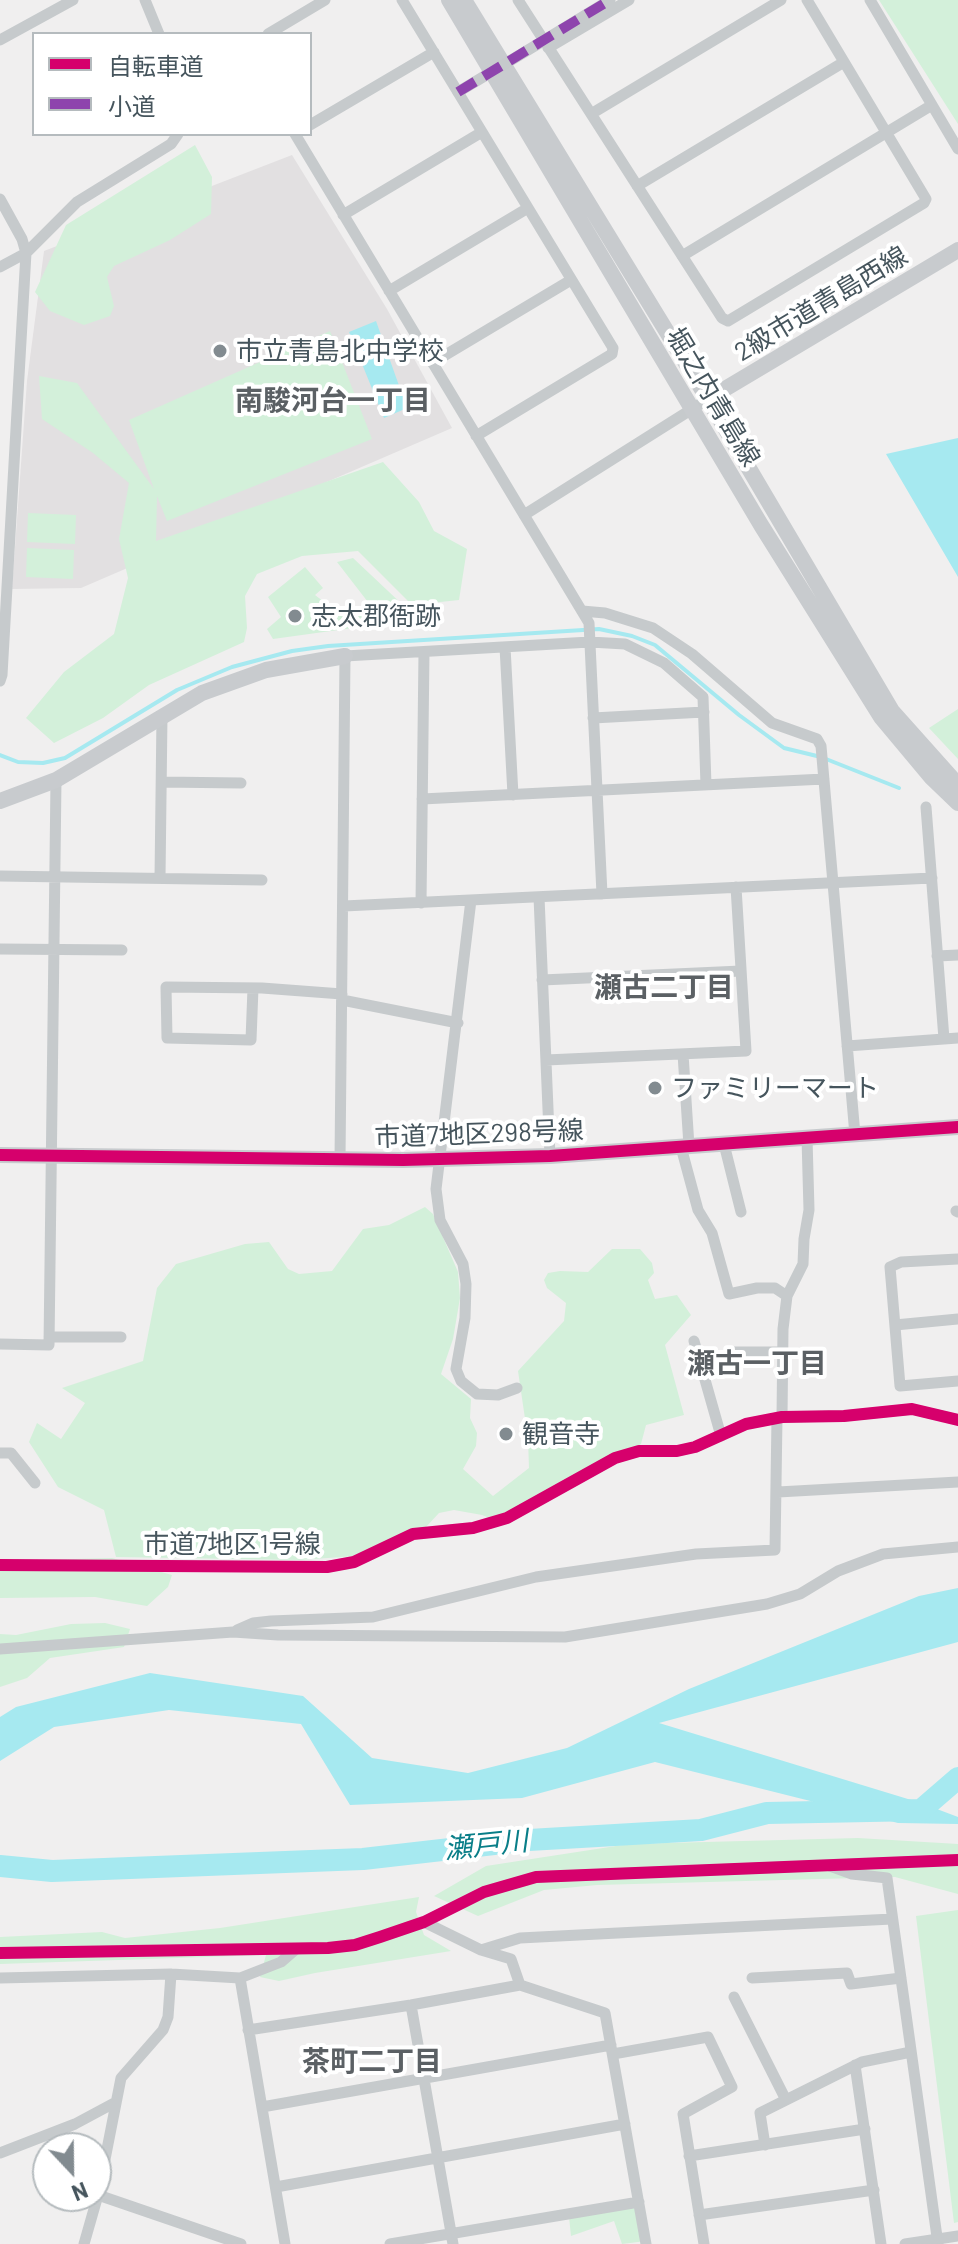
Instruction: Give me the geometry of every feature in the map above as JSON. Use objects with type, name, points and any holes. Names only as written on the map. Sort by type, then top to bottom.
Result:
[{"type":"main road","name":"堀之内青島線","points":[[449,0],[692,408],[881,717],[932,778],[958,803]]},
{"type":"main road","name":"堀之内青島線","points":[[464,0],[708,399],[892,711],[958,785]]},
{"type":"main road","name":"2級市道青島西線","points":[[708,399],[958,250]]},
{"type":"main road","points":[[0,801],[56,780],[202,693],[251,674],[345,656]]},
{"type":"main road","name":"市道7地区298号線","points":[[0,1155],[340,1160],[550,1156],[958,1127]]},
{"type":"street","points":[[0,40],[73,0]]},
{"type":"street","points":[[145,0],[158,32]]},
{"type":"street","points":[[271,32],[325,0]]},
{"type":"street","points":[[402,0],[613,348],[612,354],[476,436]]},
{"type":"street","points":[[545,45],[610,0]]},
{"type":"street","points":[[458,92],[629,0]]},
{"type":"street","points":[[591,114],[781,0]]},
{"type":"street","points":[[521,1],[545,45],[722,318],[728,321],[926,199],[807,0]]},
{"type":"street","points":[[870,0],[958,149]]},
{"type":"street","points":[[312,124],[434,52]]},
{"type":"street","points":[[637,186],[844,62]]},
{"type":"street","points":[[682,256],[932,105]]},
{"type":"street","points":[[343,215],[482,132]]},
{"type":"street","points":[[0,267],[26,253],[77,202],[171,144],[177,136]]},
{"type":"street","points":[[296,136],[589,623],[602,894]]},
{"type":"street","points":[[0,199],[22,239],[26,253],[6,498],[0,681]]},
{"type":"street","points":[[389,291],[528,208]]},
{"type":"street","points":[[432,363],[571,280]]},
{"type":"street","points":[[524,515],[708,399]]},
{"type":"street","points":[[582,611],[629,620],[674,639],[772,723],[817,739],[821,746],[855,1135]]},
{"type":"street","points":[[340,1160],[345,656],[590,640],[625,644],[664,663],[703,697],[706,785]]},
{"type":"street","points":[[505,647],[513,795]]},
{"type":"street","points":[[421,903],[424,652]]},
{"type":"street","points":[[593,718],[704,712]]},
{"type":"street","points":[[160,878],[162,715]]},
{"type":"street","points":[[422,799],[706,785],[823,773]]},
{"type":"street","points":[[0,1344],[49,1345],[56,780]]},
{"type":"street","points":[[162,782],[241,783]]},
{"type":"street","points":[[926,807],[944,1039]]},
{"type":"street","points":[[0,876],[262,880]]},
{"type":"street","points":[[344,906],[932,878]]},
{"type":"street","points":[[546,1060],[746,1051],[736,887]]},
{"type":"street","points":[[539,897],[550,1156]]},
{"type":"street","points":[[471,900],[436,1189],[440,1220],[463,1264],[466,1284],[465,1318],[456,1369],[461,1381],[477,1394],[498,1395],[517,1388]]},
{"type":"street","points":[[0,949],[122,950]]},
{"type":"street","points":[[937,956],[958,955]]},
{"type":"street","points":[[542,980],[741,971]]},
{"type":"street","points":[[253,988],[251,1040],[167,1038],[166,987],[253,988],[342,997],[458,1023]]},
{"type":"street","points":[[847,1046],[958,1038]]},
{"type":"street","points":[[683,1054],[685,1147],[698,1210],[712,1233],[729,1294],[775,1288],[787,1296]]},
{"type":"street","points":[[233,1632],[253,1623],[271,1621],[373,1617],[536,1577],[696,1554],[775,1550],[782,1352],[787,1296],[803,1264],[809,1210],[807,1138]]},
{"type":"street","points":[[724,1144],[741,1212]]},
{"type":"street","points":[[958,1259],[901,1262],[890,1267],[900,1386],[958,1381]]},
{"type":"street","points":[[895,1325],[958,1319]]},
{"type":"street","points":[[49,1337],[121,1337]]},
{"type":"street","points":[[694,1341],[721,1436]]},
{"type":"street","points":[[729,1352],[782,1352]]},
{"type":"street","name":"市道7地区1号線","points":[[0,1565],[327,1567],[354,1562],[413,1534],[473,1528],[507,1518],[615,1458],[639,1451],[677,1451],[746,1424],[779,1417],[844,1416],[912,1409],[958,1420]]},
{"type":"street","points":[[0,1453],[11,1453],[35,1483]]},
{"type":"street","points":[[778,1492],[958,1482]]},
{"type":"street","points":[[0,1649],[233,1632],[565,1637],[767,1604],[800,1594],[838,1571],[883,1554],[958,1547]]},
{"type":"street","points":[[0,1953],[297,1949],[355,1945],[424,1922],[484,1892],[536,1877],[958,1860]]},
{"type":"street","points":[[825,1864],[852,1874],[887,1878],[937,2242]]},
{"type":"street","points":[[481,1950],[520,1938],[892,1919]]},
{"type":"street","points":[[424,1922],[481,1950],[511,1959],[520,1985]]},
{"type":"street","points":[[0,1978],[171,1974],[240,1978],[281,1962],[297,1949]]},
{"type":"street","points":[[752,1978],[847,1973],[851,1984],[901,1978]]},
{"type":"street","points":[[110,2132],[121,2078],[163,2030],[168,2017],[171,1974]]},
{"type":"street","points":[[240,1978],[285,2244]]},
{"type":"street","points":[[248,2030],[520,1985],[605,2013],[646,2244]]},
{"type":"street","points":[[734,1997],[786,2100]]},
{"type":"street","points":[[411,2005],[452,2238]]},
{"type":"street","points":[[262,2107],[423,2077],[708,2037],[732,2087],[683,2114],[704,2244]]},
{"type":"street","points":[[765,2145],[760,2113],[855,2065],[911,2052]]},
{"type":"street","points":[[855,2065],[881,2244]]},
{"type":"street","points":[[0,2153],[75,2124],[116,2102]]},
{"type":"street","points":[[276,2187],[625,2124]]},
{"type":"street","points":[[689,2156],[865,2129]]},
{"type":"street","points":[[699,2215],[874,2190]]},
{"type":"street","points":[[112,2200],[241,2244]]},
{"type":"street","points":[[390,2244],[452,2238],[639,2202]]},
{"type":"street","points":[[84,2244],[93,2212]]},
{"type":"street","points":[[905,2244],[937,2242],[958,2236]]},
{"type":"shaded area","points":[[292,155],[387,309],[452,428],[81,588],[12,589],[27,381],[44,251]]},
{"type":"green space","points":[[879,0],[958,0],[958,124]]},
{"type":"green space","points":[[195,145],[212,177],[211,214],[170,240],[114,266],[107,277],[114,306],[110,316],[84,325],[50,311],[35,292],[66,225]]},
{"type":"green space","points":[[330,331],[372,439],[167,521],[157,496],[156,541],[383,462],[419,502],[434,531],[467,549],[459,600],[412,605],[358,551],[302,556],[257,574],[245,596],[247,628],[244,642],[149,685],[103,718],[54,743],[26,718],[64,672],[114,634],[128,578],[119,539],[129,483],[93,453],[42,419],[39,376],[77,383],[154,489],[129,420]]},
{"type":"green space","points":[[28,513],[76,515],[75,544],[27,542]]},
{"type":"green space","points":[[27,548],[74,550],[73,579],[26,577]]},
{"type":"green space","points":[[353,558],[405,607],[396,622],[273,639],[267,629],[281,617],[268,597],[305,567],[323,588],[315,595],[349,621],[371,606],[337,562]]},
{"type":"green space","points":[[958,709],[958,759],[929,728]]},
{"type":"green space","points":[[425,1207],[433,1214],[458,1272],[460,1298],[453,1339],[441,1374],[471,1399],[470,1418],[477,1433],[476,1446],[463,1469],[493,1496],[529,1468],[518,1371],[564,1321],[566,1303],[547,1288],[544,1280],[548,1273],[588,1272],[612,1249],[640,1249],[652,1263],[654,1273],[648,1280],[655,1299],[677,1295],[691,1315],[665,1345],[684,1415],[646,1425],[641,1444],[492,1519],[454,1510],[439,1513],[426,1527],[357,1556],[299,1560],[116,1557],[104,1510],[58,1487],[29,1442],[37,1423],[61,1439],[85,1403],[62,1388],[143,1361],[157,1288],[176,1264],[245,1244],[269,1242],[288,1269],[299,1274],[332,1271],[363,1229],[389,1225]]},
{"type":"green space","points":[[112,1558],[172,1575],[168,1587],[147,1606],[95,1597],[0,1598],[0,1561]]},
{"type":"green space","points":[[105,1623],[130,1629],[124,1647],[50,1658],[27,1678],[0,1687],[0,1634],[16,1635],[71,1624]]},
{"type":"green space","points":[[858,1838],[958,1844],[958,1894],[895,1877],[597,1885],[544,1890],[478,1916],[434,1896],[486,1866],[629,1844]]},
{"type":"green space","points":[[419,1897],[416,1912],[424,1935],[451,1951],[279,1981],[260,1977],[266,1955],[0,1964],[0,1937],[102,1932],[125,1938],[220,1928]]},
{"type":"green space","points":[[958,1910],[958,2222],[954,2223],[916,1916]]},
{"type":"green space","points":[[640,2206],[646,2241],[622,2244],[614,2221],[571,2236],[569,2217]]},
{"type":"water","points":[[376,321],[407,408],[384,418],[349,332]]},
{"type":"water","points":[[958,438],[958,577],[886,454]]},
{"type":"water","points":[[958,1588],[958,1642],[659,1723],[921,1803],[958,1817],[958,1824],[898,1823],[655,1762],[522,1798],[350,1805],[301,1724],[169,1710],[54,1727],[0,1761],[0,1717],[16,1707],[150,1673],[303,1696],[372,1758],[468,1773],[567,1748],[689,1689],[919,1596]]},
{"type":"waterway","points":[[0,755],[18,762],[43,763],[65,758],[177,690],[232,667],[292,651],[328,646],[599,629],[655,645],[784,748],[821,757],[899,788]]},
{"type":"waterway","name":"瀬戸川","points":[[0,1866],[52,1871],[363,1859],[529,1840],[701,1830],[767,1813],[921,1810],[958,1778]]},
{"type":"marked path","points":[[458,92],[610,0]]},
{"type":"cycle path","points":[[0,1155],[403,1160],[550,1156],[958,1127]]},
{"type":"cycle path","points":[[0,1565],[327,1567],[354,1562],[413,1534],[473,1528],[507,1518],[615,1458],[639,1451],[677,1451],[695,1447],[746,1424],[782,1417],[844,1416],[912,1409],[958,1420]]},
{"type":"cycle path","points":[[0,1953],[328,1948],[355,1945],[424,1922],[484,1892],[536,1877],[958,1860]]},
{"type":"place","name":"市立青島北中学校","points":[[220,351]]},
{"type":"place","name":"志太郡衙跡","points":[[295,616]]},
{"type":"place","name":"ファミリーマート","points":[[655,1088]]},
{"type":"place","name":"観音寺","points":[[506,1434]]},
{"type":"district","name":"南駿河台一丁目","points":[[333,401]]},
{"type":"district","name":"瀬古二丁目","points":[[664,988]]},
{"type":"district","name":"瀬古一丁目","points":[[757,1364]]},
{"type":"district","name":"茶町二丁目","points":[[372,2062]]}]
